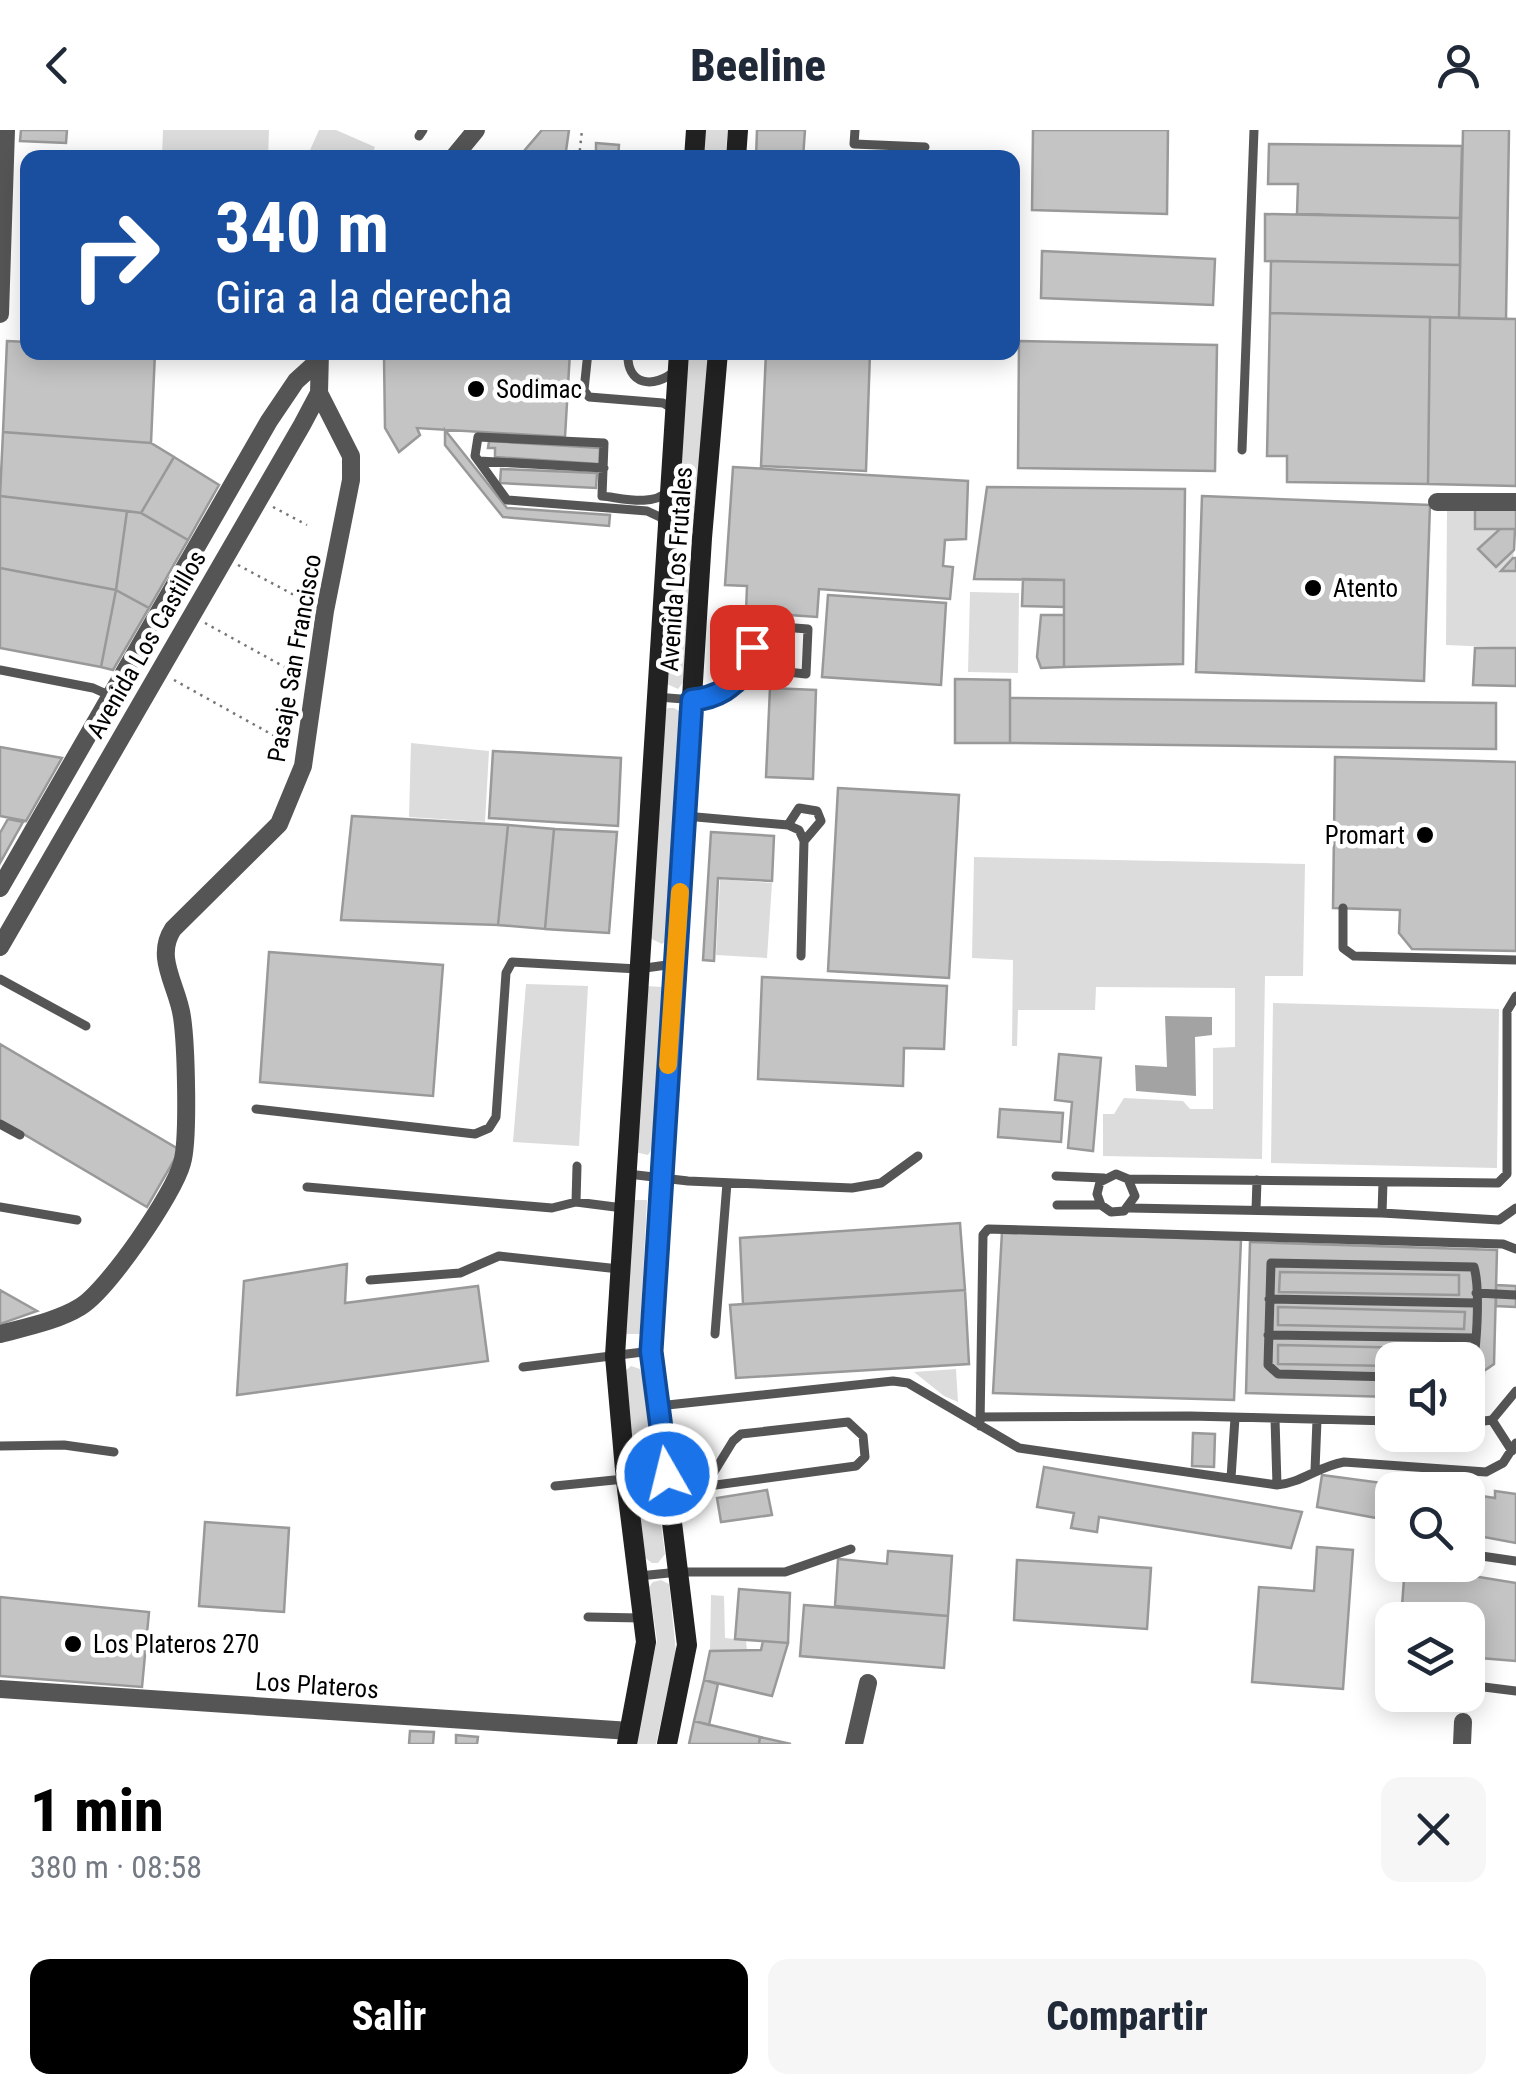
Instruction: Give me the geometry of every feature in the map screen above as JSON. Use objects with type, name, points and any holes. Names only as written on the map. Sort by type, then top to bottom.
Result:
[{"type":"main road","name":"Avenida Los Frutales","points":[[667,1744],[687,1644],[651,1351],[702,538],[717,360]]},
{"type":"main road","name":"Avenida Los Frutales","points":[[628,1737],[646,1642],[615,1356],[618,1269],[679,361]]},
{"type":"main road","points":[[666,535],[702,538]]},
{"type":"street","points":[[0,314],[6,130]]},
{"type":"street","points":[[460,150],[476,130]]},
{"type":"street","name":"Avenida Los Castillos","points":[[0,888],[269,422],[316,360]]},
{"type":"street","name":"Avenida Los Castillos","points":[[0,947],[319,393],[319,360]]},
{"type":"street","name":"Pasaje San Francisco","points":[[0,1334],[82,1306],[98,1292],[130,1250],[183,1161],[183,1028],[164,953],[166,940],[202,898],[279,824],[294,793],[349,499],[351,456],[319,393]]},
{"type":"street","points":[[269,422],[302,424]]},
{"type":"street","points":[[232,485],[259,499]]},
{"type":"street","points":[[1437,502],[1516,502]]},
{"type":"street","points":[[198,544],[225,559]]},
{"type":"street","points":[[96,722],[121,737]]},
{"type":"street","points":[[0,899],[22,910]]},
{"type":"street","points":[[854,1744],[868,1682]]},
{"type":"street","name":"Los Plateros","points":[[0,1689],[628,1737]]},
{"type":"street","points":[[1462,1744],[1463,1722]]},
{"type":"lane","points":[[854,130],[854,144],[925,147]]},
{"type":"lane","points":[[1242,450],[1254,130]]},
{"type":"lane","points":[[587,360],[584,390],[589,396],[663,403],[675,410]]},
{"type":"lane","points":[[627,360],[632,373],[648,383],[663,381],[679,361]]},
{"type":"lane","points":[[666,535],[662,518],[647,511],[507,500],[476,456],[478,437],[604,443],[602,496],[651,500],[664,496],[669,489]]},
{"type":"lane","points":[[479,460],[604,468]]},
{"type":"lane","points":[[654,697],[692,700],[711,699],[720,694],[750,668],[754,625],[808,629],[806,674],[750,668]]},
{"type":"lane","points":[[0,670],[93,688],[111,696]]},
{"type":"lane","points":[[788,825],[799,808],[817,811],[821,821],[804,841]]},
{"type":"lane","points":[[685,816],[788,825],[799,830],[804,841],[801,956]]},
{"type":"lane","points":[[1343,908],[1342,948],[1354,956],[1516,960]]},
{"type":"lane","points":[[256,1109],[476,1134],[490,1128],[496,1117],[508,966],[512,962],[638,969],[674,964]]},
{"type":"lane","points":[[0,979],[86,1026]]},
{"type":"lane","points":[[1056,1176],[1104,1178],[1116,1174],[1128,1179],[1498,1184],[1507,1174],[1506,1011],[1516,996]]},
{"type":"lane","points":[[0,1124],[20,1135]]},
{"type":"lane","points":[[625,1174],[726,1183],[866,1187],[881,1182],[918,1156]]},
{"type":"lane","points":[[576,1202],[578,1166]]},
{"type":"lane","points":[[1101,1205],[1098,1188],[1104,1178]]},
{"type":"lane","points":[[1128,1179],[1135,1196],[1129,1208]]},
{"type":"lane","points":[[1256,1180],[1256,1210]]},
{"type":"lane","points":[[1503,1180],[1516,1182]]},
{"type":"lane","points":[[1382,1213],[1383,1182]]},
{"type":"lane","points":[[716,1334],[726,1183]]},
{"type":"lane","points":[[307,1186],[552,1208],[576,1202],[622,1208]]},
{"type":"lane","points":[[1056,1206],[1101,1205],[1111,1212],[1129,1208],[1256,1210],[1499,1220],[1516,1208]]},
{"type":"lane","points":[[0,1207],[76,1220]]},
{"type":"lane","points":[[980,1421],[983,1235],[988,1229],[1502,1244],[1516,1249]]},
{"type":"lane","points":[[370,1280],[460,1274],[499,1256],[618,1269]]},
{"type":"lane","points":[[1375,1377],[1278,1374],[1268,1365],[1269,1266],[1275,1262],[1469,1265],[1476,1272],[1475,1342]]},
{"type":"lane","points":[[1269,1298],[1516,1295]]},
{"type":"lane","points":[[1268,1335],[1475,1338]]},
{"type":"lane","points":[[522,1366],[651,1351]]},
{"type":"lane","points":[[657,1406],[893,1381],[908,1384],[980,1421],[1019,1448],[1277,1485],[1290,1484],[1315,1470],[1344,1462],[1486,1472],[1502,1463],[1514,1447],[1492,1420]]},
{"type":"lane","points":[[1485,1421],[1492,1420],[1516,1391]]},
{"type":"lane","points":[[1231,1478],[1235,1418]]},
{"type":"lane","points":[[1275,1419],[1277,1485]]},
{"type":"lane","points":[[1315,1470],[1317,1420]]},
{"type":"lane","points":[[980,1421],[1375,1421]]},
{"type":"lane","points":[[555,1486],[626,1480],[706,1486],[856,1466],[864,1456],[863,1436],[848,1422],[741,1434],[733,1440],[706,1486]]},
{"type":"lane","points":[[0,1446],[64,1446],[114,1452]]},
{"type":"lane","points":[[639,1576],[785,1572],[851,1549]]},
{"type":"lane","points":[[1485,1556],[1516,1561]]},
{"type":"lane","points":[[588,1617],[644,1618]]},
{"type":"lane","points":[[1485,1687],[1516,1690]]},
{"type":"path","points":[[259,499],[307,526]]},
{"type":"path","points":[[225,559],[325,611]]},
{"type":"path","points":[[192,616],[313,684]]},
{"type":"path","points":[[159,672],[304,753]]},
{"type":"shaded area","points":[[163,130],[269,130],[268,150],[162,150]]},
{"type":"shaded area","points":[[319,130],[336,130],[375,147],[374,150],[310,150]]},
{"type":"shaded area","points":[[703,130],[728,130],[726,150],[702,150]]},
{"type":"shaded area","points":[[685,360],[708,360],[695,522],[684,530],[675,527]]},
{"type":"shaded area","points":[[1447,508],[1475,508],[1476,529],[1500,529],[1478,549],[1514,550],[1513,558],[1502,570],[1516,571],[1516,648],[1446,645]]},
{"type":"shaded area","points":[[682,555],[692,560],[685,680],[678,689],[667,684],[672,562]]},
{"type":"shaded area","points":[[970,592],[1019,593],[1018,673],[968,672]]},
{"type":"shaded area","points":[[668,708],[684,714],[667,940],[662,944],[650,938],[663,713]]},
{"type":"shaded area","points":[[411,743],[489,751],[485,822],[409,817]]},
{"type":"shaded area","points":[[974,857],[1305,864],[1303,976],[1265,976],[1262,1159],[1103,1156],[1103,1114],[1114,1114],[1124,1098],[1183,1101],[1190,1109],[1213,1109],[1213,1048],[1235,1047],[1235,988],[1096,987],[1095,1010],[1018,1010],[1017,1046],[1012,1046],[1013,960],[972,958]]},
{"type":"shaded area","points":[[720,879],[772,883],[767,958],[716,955]]},
{"type":"shaded area","points":[[526,984],[588,986],[579,1146],[513,1142]]},
{"type":"shaded area","points":[[644,986],[663,987],[652,1149],[648,1155],[635,1152]]},
{"type":"shaded area","points":[[1273,1003],[1499,1009],[1497,1168],[1271,1163]]},
{"type":"shaded area","points":[[1165,1016],[1212,1017],[1212,1035],[1195,1037],[1196,1096],[1136,1091],[1135,1065],[1167,1067]]},
{"type":"shaded area","points":[[630,1200],[647,1200],[640,1334],[621,1334]]},
{"type":"shaded area","points":[[631,1366],[642,1374],[653,1460],[648,1470],[643,1471],[633,1462],[625,1371]]},
{"type":"shaded area","points":[[956,1369],[958,1402],[914,1372]]},
{"type":"shaded area","points":[[646,1489],[657,1495],[665,1554],[658,1563],[644,1557],[638,1497]]},
{"type":"shaded area","points":[[661,1580],[669,1584],[676,1652],[656,1744],[635,1744],[657,1640],[649,1587]]},
{"type":"shaded area","points":[[711,1595],[724,1596],[725,1638],[746,1640],[747,1651],[710,1651]]},
{"type":"building","points":[[21,130],[67,130],[66,143],[20,141]]},
{"type":"building","points":[[542,130],[569,130],[566,150],[525,150]]},
{"type":"building","points":[[757,130],[805,130],[804,150],[756,150]]},
{"type":"building","points":[[1033,130],[1168,130],[1167,214],[1032,210]]},
{"type":"building","points":[[1463,130],[1509,130],[1506,319],[1459,318]]},
{"type":"building","points":[[596,143],[619,145],[619,150],[596,150]]},
{"type":"building","points":[[1269,144],[1462,146],[1460,218],[1297,214],[1298,184],[1268,184]]},
{"type":"building","points":[[1265,214],[1460,218],[1460,265],[1265,261]]},
{"type":"building","points":[[1042,251],[1215,259],[1213,305],[1041,298]]},
{"type":"building","points":[[1271,261],[1460,265],[1459,318],[1270,313]]},
{"type":"building","points":[[1270,313],[1430,317],[1428,484],[1287,482],[1287,456],[1267,456]]},
{"type":"building","points":[[1430,317],[1516,319],[1516,486],[1428,484]]},
{"type":"building","points":[[7,341],[20,342],[20,360],[155,360],[151,443],[3,432]]},
{"type":"building","points":[[1020,341],[1217,345],[1215,471],[1018,468]]},
{"type":"building","name":"Sodimac","points":[[384,360],[570,360],[565,437],[417,428],[420,435],[399,452],[385,428]]},
{"type":"building","points":[[766,360],[870,360],[866,471],[761,466]]},
{"type":"building","points":[[445,430],[507,508],[610,515],[609,526],[503,517],[445,445]]},
{"type":"building","points":[[3,432],[151,443],[174,457],[141,513],[0,496]]},
{"type":"building","points":[[489,441],[600,448],[599,464],[495,457],[495,448],[488,448]]},
{"type":"building","points":[[174,457],[219,485],[188,540],[141,513]]},
{"type":"building","points":[[733,467],[968,481],[966,539],[945,540],[943,566],[953,567],[950,599],[819,589],[817,617],[746,612],[747,586],[725,585]]},
{"type":"building","points":[[501,469],[597,473],[596,488],[500,483]]},
{"type":"building","points":[[987,487],[1185,489],[1183,664],[1064,667],[1064,580],[974,579]]},
{"type":"building","points":[[0,496],[127,511],[116,590],[0,568]]},
{"type":"building","name":"Atento","points":[[1202,496],[1430,505],[1424,681],[1196,672]]},
{"type":"building","points":[[1475,508],[1516,508],[1516,529],[1475,529]]},
{"type":"building","points":[[127,511],[141,513],[188,540],[149,608],[116,590]]},
{"type":"building","points":[[1500,529],[1515,529],[1514,550],[1496,567],[1478,549]]},
{"type":"building","points":[[1513,558],[1516,571],[1501,571]]},
{"type":"building","points":[[0,568],[116,590],[101,667],[0,648]]},
{"type":"building","points":[[1023,579],[1064,580],[1064,607],[1022,606]]},
{"type":"building","points":[[116,590],[149,608],[113,670],[101,667]]},
{"type":"building","points":[[828,595],[946,603],[941,685],[822,677]]},
{"type":"building","points":[[1041,615],[1064,615],[1064,667],[1041,668],[1037,657]]},
{"type":"building","points":[[1475,648],[1516,648],[1516,686],[1473,685]]},
{"type":"building","points":[[955,679],[1010,680],[1010,743],[955,743]]},
{"type":"building","points":[[770,688],[816,690],[813,779],[766,777]]},
{"type":"building","points":[[1010,698],[1496,703],[1496,749],[1010,743]]},
{"type":"building","points":[[0,747],[62,758],[26,821],[0,816]]},
{"type":"building","points":[[493,751],[621,758],[618,826],[489,818]]},
{"type":"building","name":"Promart","points":[[1335,757],[1516,762],[1516,951],[1412,949],[1399,933],[1400,910],[1333,908]]},
{"type":"building","points":[[838,788],[959,795],[949,978],[828,971]]},
{"type":"building","points":[[352,816],[508,825],[498,925],[341,920]]},
{"type":"building","points":[[8,819],[23,822],[0,863],[0,833]]},
{"type":"building","points":[[508,825],[554,829],[545,929],[498,925]]},
{"type":"building","points":[[554,829],[617,832],[609,933],[545,929]]},
{"type":"building","points":[[711,832],[774,836],[772,881],[718,878],[714,961],[703,960]]},
{"type":"building","points":[[269,952],[443,965],[433,1096],[260,1082]]},
{"type":"building","points":[[762,977],[947,986],[944,1049],[904,1048],[903,1086],[758,1079]]},
{"type":"building","points":[[0,1044],[180,1150],[147,1207],[0,1120]]},
{"type":"building","points":[[1059,1054],[1101,1058],[1093,1151],[1068,1148],[1072,1102],[1055,1100]]},
{"type":"building","points":[[1000,1109],[1063,1113],[1061,1142],[998,1137]]},
{"type":"building","points":[[960,1223],[965,1290],[743,1304],[740,1238]]},
{"type":"building","points":[[1002,1232],[1241,1240],[1234,1400],[993,1393]]},
{"type":"building","points":[[1250,1242],[1497,1250],[1494,1364],[1485,1370],[1485,1342],[1375,1342],[1375,1397],[1246,1393]]},
{"type":"building","points":[[347,1264],[345,1303],[478,1286],[488,1361],[237,1395],[244,1281]]},
{"type":"building","points":[[1280,1272],[1459,1275],[1459,1295],[1279,1292]]},
{"type":"building","points":[[1496,1285],[1516,1286],[1516,1307],[1496,1306]]},
{"type":"building","points":[[0,1290],[37,1311],[0,1324]]},
{"type":"building","points":[[965,1290],[969,1364],[736,1378],[730,1305]]},
{"type":"building","points":[[1278,1307],[1465,1312],[1464,1329],[1278,1325]]},
{"type":"building","points":[[1278,1345],[1375,1347],[1375,1366],[1278,1364]]},
{"type":"building","points":[[1193,1433],[1215,1434],[1214,1467],[1192,1466]]},
{"type":"building","points":[[1044,1467],[1302,1512],[1291,1548],[1099,1517],[1097,1532],[1071,1528],[1074,1513],[1037,1507]]},
{"type":"building","points":[[1322,1475],[1375,1482],[1375,1518],[1317,1507]]},
{"type":"building","points":[[767,1490],[772,1515],[721,1522],[717,1498]]},
{"type":"building","points":[[1495,1491],[1516,1494],[1516,1543],[1485,1537],[1485,1497],[1495,1498]]},
{"type":"building","points":[[205,1522],[289,1528],[284,1612],[199,1606]]},
{"type":"building","points":[[1317,1547],[1353,1550],[1343,1689],[1252,1682],[1259,1587],[1314,1591]]},
{"type":"building","points":[[888,1551],[952,1556],[948,1616],[835,1606],[838,1559],[887,1564]]},
{"type":"building","points":[[1017,1560],[1151,1568],[1147,1629],[1014,1620]]},
{"type":"building","points":[[1485,1578],[1516,1583],[1516,1661],[1485,1658],[1485,1602],[1402,1602],[1404,1582],[1485,1582]]},
{"type":"building","points":[[739,1589],[790,1593],[788,1643],[735,1639]]},
{"type":"building","name":"Los Plateros 270","points":[[0,1597],[149,1612],[142,1687],[0,1676]]},
{"type":"building","points":[[804,1605],[948,1616],[944,1668],[800,1656]]},
{"type":"building","points":[[763,1641],[788,1643],[772,1696],[704,1680],[710,1651],[761,1650]]},
{"type":"building","points":[[704,1680],[718,1684],[709,1725],[694,1721]]},
{"type":"building","points":[[694,1721],[760,1737],[759,1744],[689,1744]]},
{"type":"building","points":[[410,1731],[434,1732],[433,1744],[409,1744]]},
{"type":"building","points":[[456,1735],[478,1737],[477,1744],[456,1744]]},
{"type":"building","points":[[760,1737],[791,1744],[759,1744]]},
{"type":"slow traffic","points":[[668,1065],[680,892]]},
{"type":"place","name":"Sodimac","points":[[476,389]]},
{"type":"place","name":"Atento","points":[[1313,588]]},
{"type":"place","name":"Promart","points":[[1425,835]]},
{"type":"place","name":"Los Plateros 270","points":[[73,1644]]},
{"type":"route","points":[[667,1474],[651,1351],[692,700],[711,699],[730,689],[750,668],[752,647]]}]
